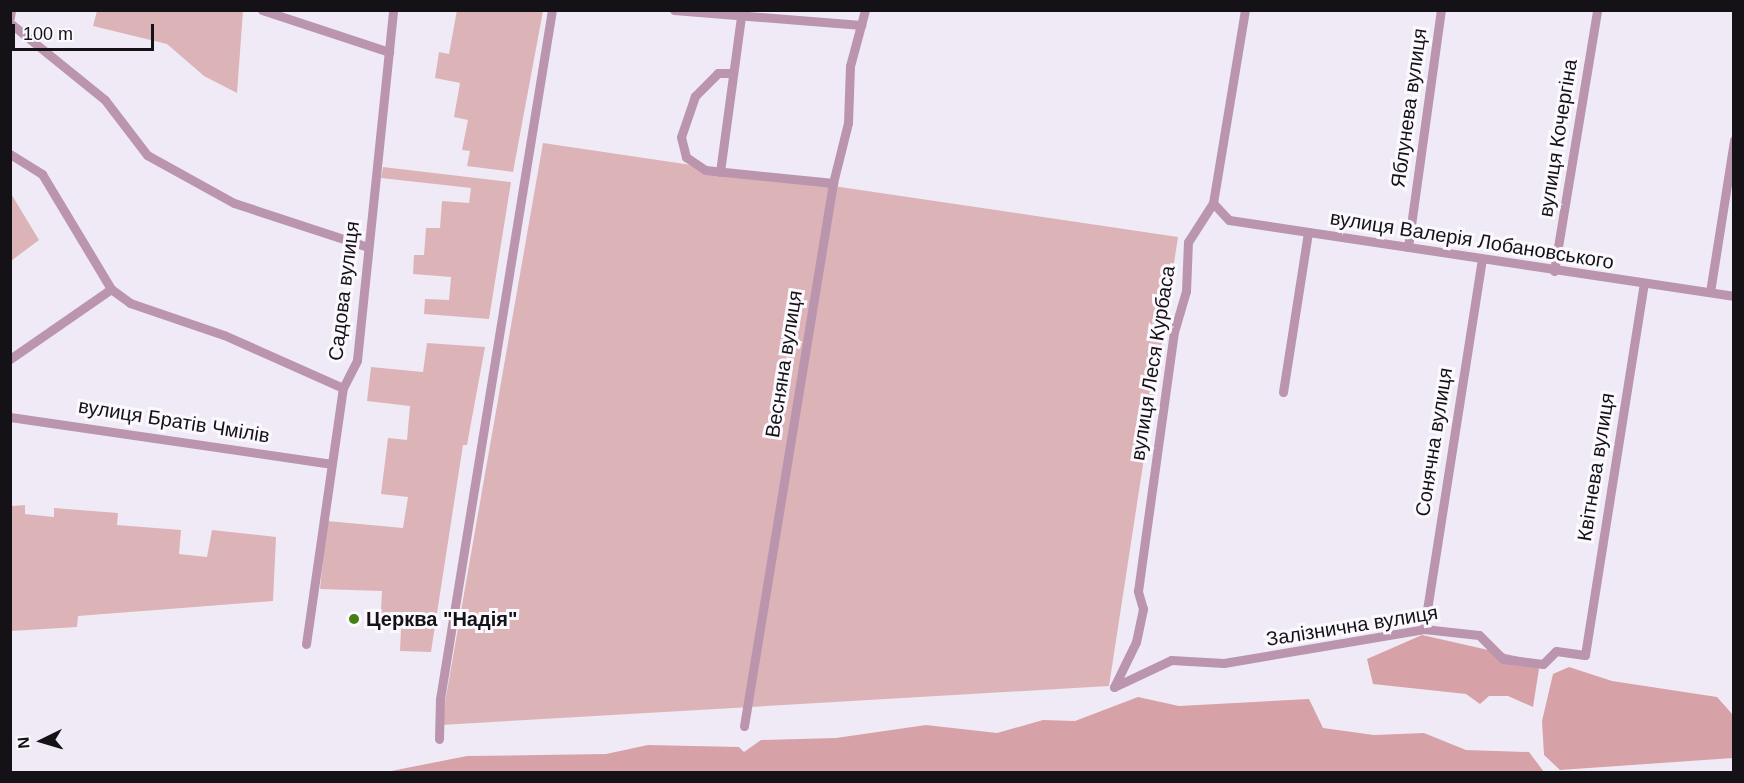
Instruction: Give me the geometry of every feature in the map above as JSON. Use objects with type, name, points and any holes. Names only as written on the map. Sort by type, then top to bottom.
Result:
[{"type":"street","points":[[10,17],[11,10]]},
{"type":"street","points":[[262,10],[389,52]]},
{"type":"street","name":"Садова вулиця","points":[[306,644],[343,388],[357,360],[393,10]]},
{"type":"street","points":[[439,739],[440,699],[552,10]]},
{"type":"street","points":[[674,10],[861,25]]},
{"type":"street","name":"Весняна вулиця","points":[[744,726],[833,183],[848,123],[850,66],[865,10]]},
{"type":"street","name":"вулиця Леся Курбаса","points":[[1114,687],[1136,642],[1143,609],[1138,591],[1174,332],[1186,291],[1188,242],[1213,203],[1245,10]]},
{"type":"street","name":"Яблунева вулиця","points":[[1408,247],[1442,10]]},
{"type":"street","name":"вулиця Кочергіна","points":[[1554,271],[1597,10]]},
{"type":"street","points":[[720,172],[741,16]]},
{"type":"street","points":[[10,23],[105,100],[147,154],[234,202],[368,247]]},
{"type":"street","points":[[733,73],[718,73],[695,96],[681,137],[686,157],[705,170],[833,183]]},
{"type":"street","points":[[1710,292],[1734,140]]},
{"type":"street","points":[[10,154],[42,174],[111,289],[130,303],[224,335],[343,388]]},
{"type":"street","name":"вулиця Валерія Лобановського","points":[[1213,203],[1229,220],[1554,271],[1734,296]]},
{"type":"street","points":[[1283,392],[1308,232]]},
{"type":"street","name":"Сонячна вулиця","points":[[1424,629],[1482,260]]},
{"type":"street","name":"Квітнева вулиця","points":[[1584,654],[1644,284]]},
{"type":"street","points":[[10,359],[111,289]]},
{"type":"street","name":"вулиця Братів Чмілів","points":[[10,417],[331,464]]},
{"type":"street","name":"Залізнична вулиця","points":[[1114,687],[1171,660],[1224,663],[1424,629],[1479,635],[1503,659],[1543,664],[1556,651],[1584,654]]},
{"type":"shaded area","points":[[457,10],[543,11],[513,172],[467,166],[470,151],[462,150],[468,120],[454,117],[460,83],[435,78],[439,52],[449,54]]},
{"type":"shaded area","points":[[97,11],[243,11],[237,93],[204,76],[167,44],[93,26]]},
{"type":"shaded area","points":[[543,143],[1178,237],[1109,686],[441,725]]},
{"type":"shaded area","points":[[383,167],[511,182],[489,319],[424,314],[425,299],[449,300],[451,277],[413,274],[414,255],[424,255],[426,228],[440,228],[442,201],[469,203],[471,188],[381,178]]},
{"type":"shaded area","points":[[10,192],[39,240],[11,261],[10,261]]},
{"type":"shaded area","points":[[427,343],[485,347],[467,445],[463,445],[431,652],[400,651],[401,629],[380,628],[382,591],[320,589],[327,521],[403,528],[408,497],[381,494],[388,438],[407,440],[410,406],[367,401],[371,367],[423,372]]},
{"type":"shaded area","points":[[25,505],[25,514],[54,517],[54,508],[118,513],[117,525],[181,530],[179,554],[207,557],[212,530],[276,537],[273,601],[78,616],[77,627],[11,631],[11,506]]},
{"type":"shaded area","points":[[1422,635],[1533,660],[1539,669],[1533,707],[1508,696],[1489,696],[1480,704],[1466,694],[1373,684],[1367,659]]},
{"type":"shaded area","points":[[1569,667],[1612,681],[1717,697],[1733,715],[1733,758],[1560,770],[1544,755],[1542,721],[1553,674]]},
{"type":"shaded area","points":[[1138,697],[1179,706],[1309,699],[1323,728],[1374,735],[1424,733],[1466,750],[1529,752],[1544,772],[386,772],[467,756],[606,754],[648,745],[739,747],[744,752],[761,740],[836,738],[926,725],[997,733],[1043,720],[1075,721]]},
{"type":"place","name":"Церква \"Надія\"","points":[[354,619]]}]
